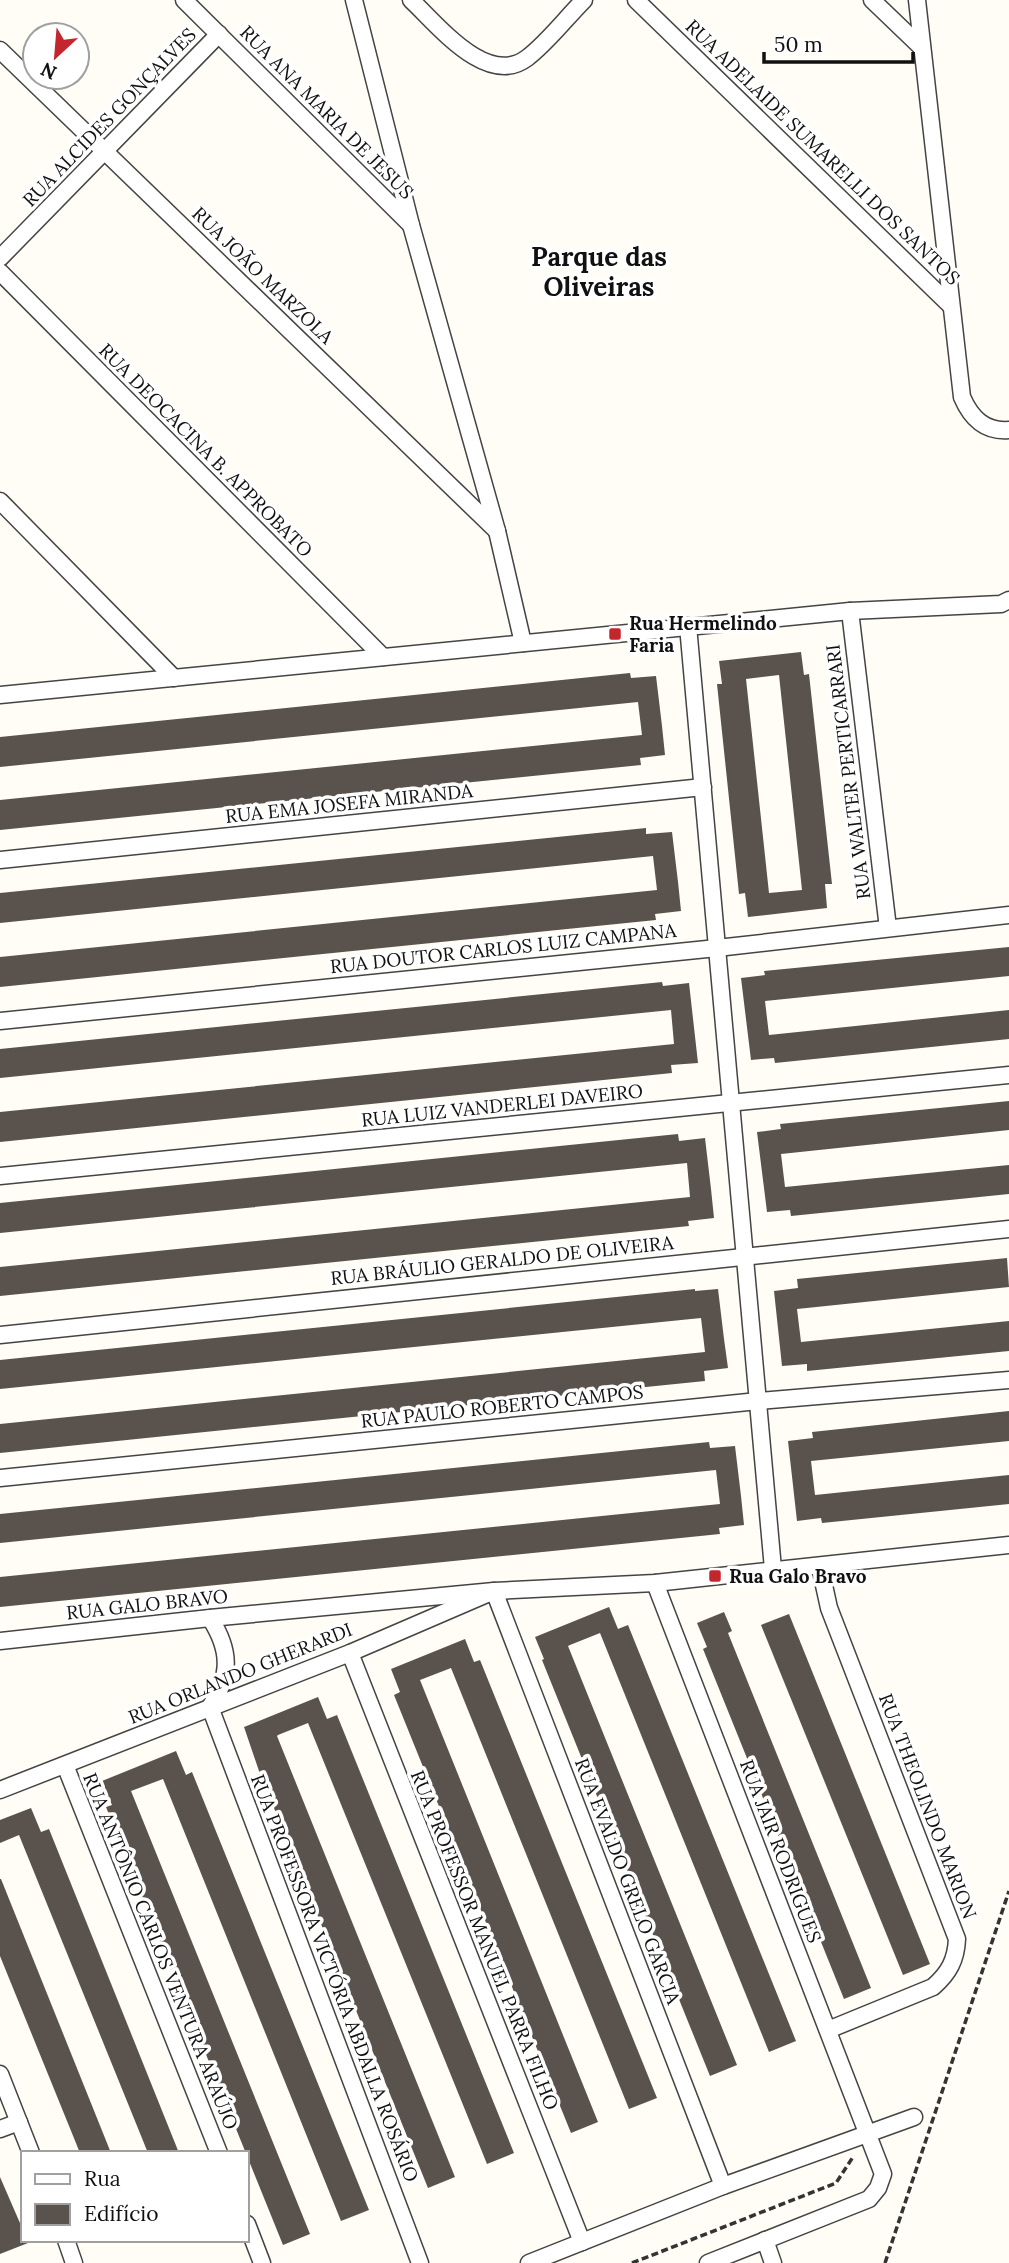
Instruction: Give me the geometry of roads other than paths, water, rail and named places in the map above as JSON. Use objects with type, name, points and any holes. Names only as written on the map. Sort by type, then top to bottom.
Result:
[{"type":"street","name":"RUA ANA MARIA DE JESUS","points":[[184,0],[411,225]]},
{"type":"street","points":[[354,0],[411,225],[497,531],[523,643]]},
{"type":"street","points":[[411,0],[472,58],[504,67],[526,59],[584,0]]},
{"type":"street","name":"RUA ADELAIDE SUMARELLI DOS SANTOS","points":[[636,0],[950,305]]},
{"type":"street","points":[[872,0],[922,48]]},
{"type":"street","points":[[917,0],[962,397],[971,416],[994,431],[1009,430]]},
{"type":"street","name":"RUA ALCIDES GONÇALVES","points":[[0,258],[219,34]]},
{"type":"street","name":"RUA JOÃO MARZOLA","points":[[0,50],[497,531]]},
{"type":"street","name":"RUA DEOCACINA B. APPROBATO","points":[[0,272],[383,657]]},
{"type":"street","points":[[0,501],[174,678]]},
{"type":"street","points":[[0,695],[850,611],[1007,603]]},
{"type":"street","name":"RUA WALTER PERTICARRARI","points":[[850,611],[888,928]]},
{"type":"street","points":[[688,626],[773,1569]]},
{"type":"street","name":"RUA EMA JOSEFA MIRANDA","points":[[0,860],[703,787]]},
{"type":"street","name":"RUA DOUTOR CARLOS LUIZ CAMPANA","points":[[0,1021],[717,948],[1009,915]]},
{"type":"street","name":"RUA LUIZ VANDERLEI DAVEIRO","points":[[0,1176],[1009,1075]]},
{"type":"street","name":"RUA BRÁULIO GERALDO DE OLIVEIRA","points":[[0,1335],[1009,1229]]},
{"type":"street","name":"RUA PAULO ROBERTO CAMPOS","points":[[0,1479],[758,1401],[1009,1380]]},
{"type":"street","name":"RUA GALO BRAVO","points":[[0,1641],[494,1591],[655,1583],[1009,1545]]},
{"type":"street","name":"RUA THEOLINDO MARION","points":[[820,1567],[829,1608],[957,1939],[952,1966],[944,1978],[933,1987],[828,2030]]},
{"type":"street","name":"RUA JAIR RODRIGUES","points":[[655,1583],[883,2174],[878,2188],[869,2199],[708,2263]]},
{"type":"street","name":"RUA ORLANDO GHERARDI","points":[[0,1790],[350,1653],[494,1591]]},
{"type":"street","name":"RUA EVALDO GRELO GARCIA","points":[[494,1591],[723,2186]]},
{"type":"street","points":[[210,1618],[220,1634],[226,1653],[223,1682],[210,1707]]},
{"type":"street","name":"RUA PROFESSOR MANUEL PARRA FILHO","points":[[350,1653],[582,2242]]},
{"type":"street","name":"RUA PROFESSORA VICTÓRIA ABDALLA ROSÁRIO","points":[[210,1707],[420,2263]]},
{"type":"street","name":"RUA ANTÔNIO CARLOS VENTURA ARAÚJO","points":[[65,1765],[218,2151]]},
{"type":"street","points":[[0,2074],[30,2151]]},
{"type":"street","points":[[529,2263],[723,2186],[914,2118]]},
{"type":"street","points":[[0,2129],[19,2122]]},
{"type":"street","points":[[248,2227],[262,2263]]},
{"type":"street","points":[[765,2240],[773,2263]]},
{"type":"street","points":[[65,2242],[68,2261]]},
{"type":"place","name":"Rua Hermelindo Faria","points":[[615,634]]},
{"type":"place","name":"Rua Galo Bravo","points":[[715,1576]]},
{"type":"district","name":"Parque das Oliveiras","points":[[599,272]]}]
